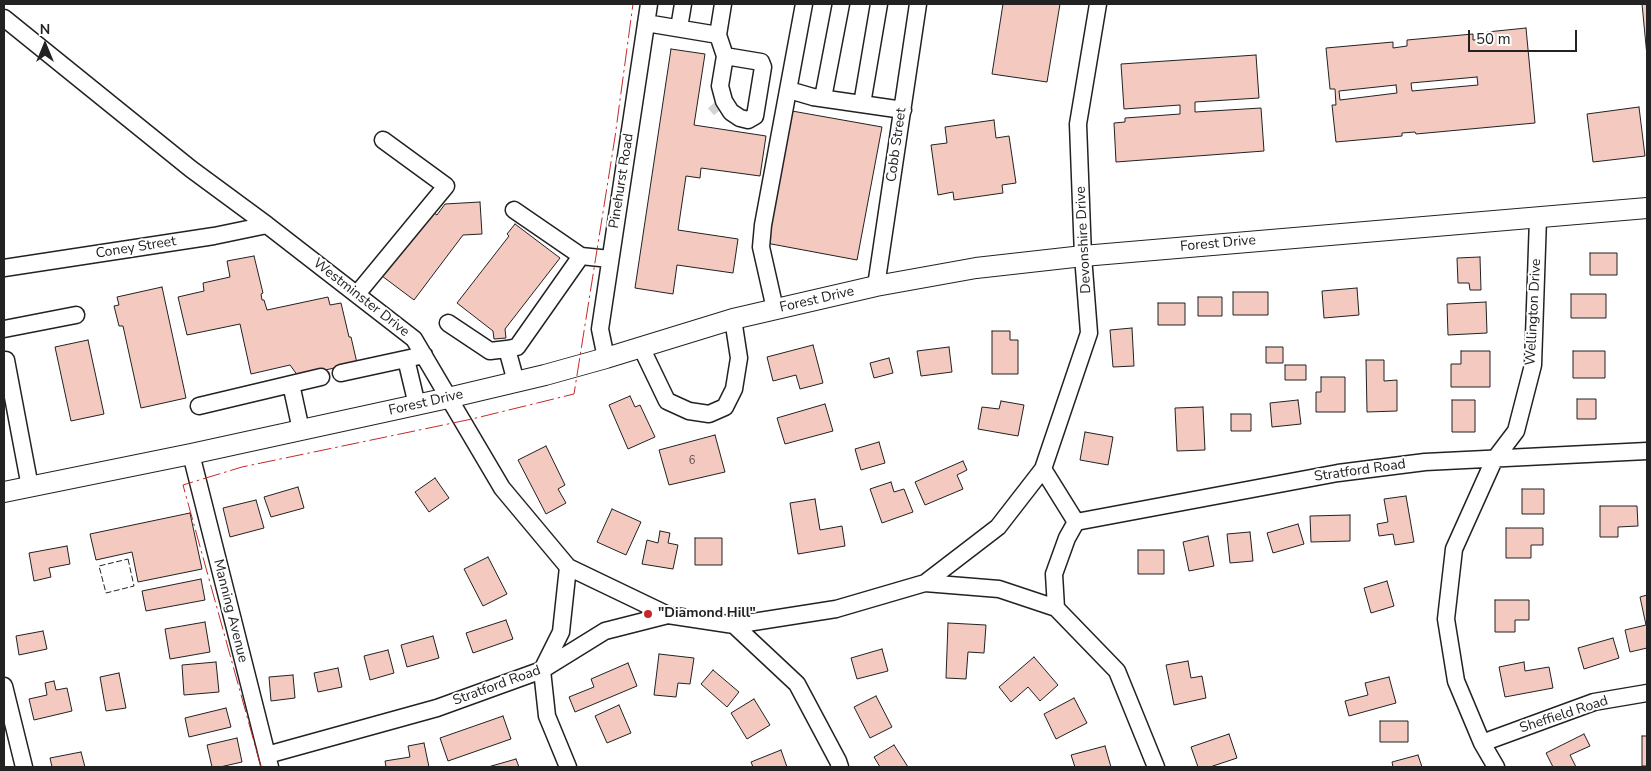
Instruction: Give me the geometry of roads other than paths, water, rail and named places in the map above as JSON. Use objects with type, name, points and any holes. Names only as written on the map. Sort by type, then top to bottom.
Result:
[{"type":"main road","name":"Forest Drive","points":[[4,492],[191,454],[448,398],[606,358],[733,319],[876,286],[976,268],[1083,256],[1647,208]]},
{"type":"street","name":"Pinehurst Road","points":[[606,358],[600,329],[649,4]]},
{"type":"street","points":[[679,28],[683,4]]},
{"type":"street","points":[[723,4],[718,34],[725,56],[717,106],[724,115],[748,117]]},
{"type":"street","points":[[776,309],[762,247],[763,225],[804,4]]},
{"type":"street","points":[[823,98],[841,4]]},
{"type":"street","points":[[862,104],[879,4]]},
{"type":"street","name":"Cobb Street","points":[[876,286],[918,4]]},
{"type":"street","name":"Devonshire Drive","points":[[925,583],[998,527],[1043,469],[1090,333],[1083,256],[1078,124],[1098,4]]},
{"type":"street","name":"Westminster Drive","points":[[4,18],[191,169],[267,225],[414,339],[502,488],[568,567],[668,615]]},
{"type":"street","points":[[646,23],[718,34]]},
{"type":"street","points":[[725,56],[761,62],[764,67],[748,117]]},
{"type":"street","points":[[720,86],[724,101],[731,112],[748,117]]},
{"type":"street","points":[[789,90],[823,98],[902,110]]},
{"type":"street","points":[[357,294],[446,186],[383,140]]},
{"type":"street","points":[[514,210],[581,256],[610,259]]},
{"type":"street","name":"Wellington Drive","points":[[1496,767],[1482,743],[1456,681],[1446,619],[1454,549],[1494,460],[1516,431],[1533,365],[1538,218]]},
{"type":"street","name":"Coney Street","points":[[4,268],[214,236],[267,225]]},
{"type":"street","points":[[448,323],[490,351],[517,347],[581,256]]},
{"type":"street","points":[[4,329],[76,315]]},
{"type":"street","points":[[641,347],[667,402],[689,411],[709,414],[725,406],[734,389],[739,358],[733,319]]},
{"type":"street","points":[[507,349],[516,382]]},
{"type":"street","points":[[341,373],[424,355]]},
{"type":"street","points":[[406,359],[417,405]]},
{"type":"street","points":[[4,361],[6,360],[30,487]]},
{"type":"street","points":[[199,406],[321,377]]},
{"type":"street","points":[[290,384],[301,430]]},
{"type":"street","name":"Stratford Road","points":[[1076,522],[1338,473],[1425,462],[1647,451]]},
{"type":"street","name":"Manning Avenue","points":[[191,454],[268,761]]},
{"type":"street","points":[[1043,469],[1076,522],[1054,574],[1056,608]]},
{"type":"street","points":[[568,567],[561,632],[542,670],[547,716],[568,767]]},
{"type":"street","points":[[925,583],[999,589],[1056,608],[1116,672],[1156,767]]},
{"type":"street","name":"Stratford Road","points":[[268,761],[437,708],[542,670],[605,631],[668,615],[734,625],[836,609],[925,583]]},
{"type":"street","points":[[734,625],[797,684],[840,767]]},
{"type":"street","points":[[4,689],[24,767]]},
{"type":"street","name":"Sheffield Road","points":[[1482,743],[1594,702],[1647,693]]},
{"type":"tunnel","points":[[714,103],[720,110]]},
{"type":"place","name":"\"Diamond Hill\"","points":[[648,614]]}]
